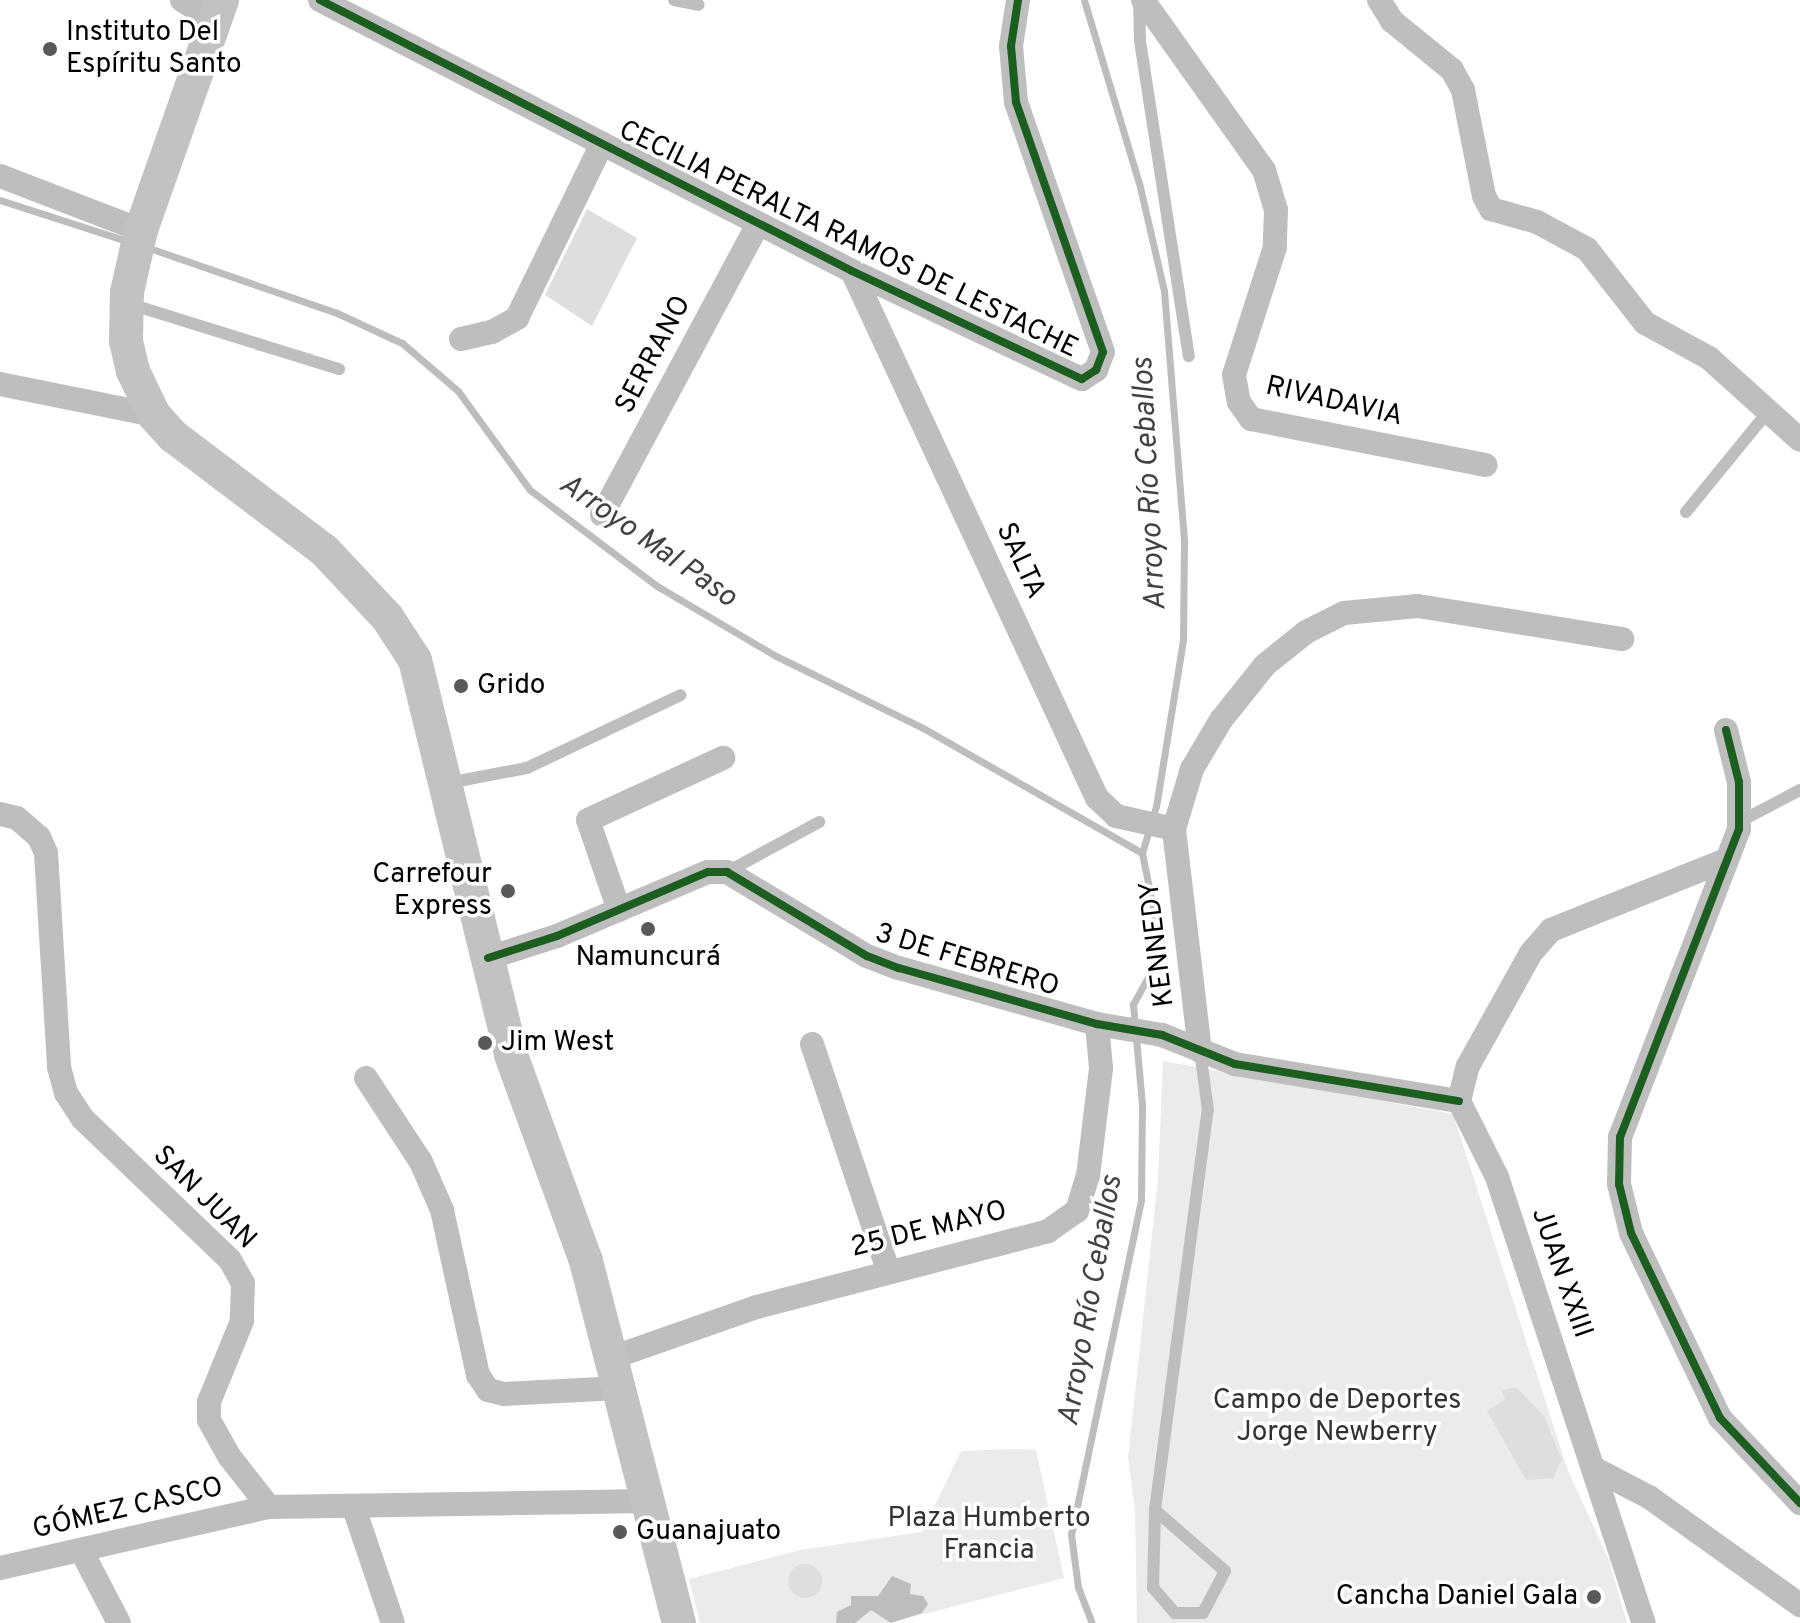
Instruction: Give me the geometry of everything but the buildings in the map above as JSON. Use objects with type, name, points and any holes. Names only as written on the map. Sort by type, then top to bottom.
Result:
[{"type":"main road","points":[[220,11],[141,230],[127,303],[126,341],[133,371],[154,415],[173,436],[324,550],[387,617],[415,660],[448,783],[511,1055],[586,1261],[679,1623]]},
{"type":"street","points":[[182,0],[220,11]]},
{"type":"street","name":"CECILIA PERALTA RAMOS DE LESTACHE","points":[[320,0],[852,271],[1064,374],[1082,379],[1096,370],[1103,352],[1098,327],[1016,102],[1011,46],[1018,0]]},
{"type":"street","name":"RIVADAVIA","points":[[1141,0],[1264,170],[1276,210],[1275,247],[1234,375],[1239,402],[1251,419],[1486,465]]},
{"type":"street","points":[[1379,0],[1392,21],[1452,70],[1463,90],[1484,196],[1491,209],[1537,222],[1587,249],[1645,323],[1667,339],[1709,358],[1770,409],[1800,440]]},
{"type":"street","points":[[461,339],[492,332],[517,318],[602,144]]},
{"type":"street","points":[[0,176],[141,230]]},
{"type":"street","name":"SERRANO","points":[[602,515],[758,224]]},
{"type":"street","name":"SALTA","points":[[852,271],[1097,798],[1116,816],[1164,827]]},
{"type":"street","points":[[0,384],[154,415]]},
{"type":"street","points":[[1164,827],[1192,769],[1221,720],[1265,665],[1306,632],[1344,613],[1418,606],[1622,639]]},
{"type":"street","points":[[1726,730],[1739,782],[1739,822],[1620,1137],[1619,1184],[1631,1233],[1720,1418],[1800,1503]]},
{"type":"street","points":[[619,910],[588,820],[723,758]]},
{"type":"street","name":"SAN JUAN","points":[[0,814],[17,818],[39,837],[46,853],[59,1067],[66,1093],[82,1118],[230,1260],[243,1283],[242,1321],[209,1402],[209,1420],[229,1456],[269,1507]]},
{"type":"street","name":"KENNEDY","points":[[1164,827],[1200,1051]]},
{"type":"street","points":[[1459,1101],[1468,1066],[1531,953],[1551,930],[1726,860]]},
{"type":"street","points":[[488,958],[619,910],[708,872],[727,872]]},
{"type":"street","name":"3 DE FEBRERO","points":[[727,872],[867,956],[1104,1025],[1162,1035],[1235,1064],[1459,1101]]},
{"type":"street","name":"25 DE MAYO","points":[[366,1078],[421,1162],[442,1210],[478,1375],[488,1390],[504,1394],[615,1373],[888,1270],[1048,1231],[1077,1211],[1088,1176],[1104,1025]]},
{"type":"street","points":[[812,1044],[888,1270]]},
{"type":"street","name":"JUAN XXIII","points":[[1459,1101],[1497,1177],[1644,1623]]},
{"type":"street","points":[[1595,1469],[1649,1497],[1800,1605]]},
{"type":"street","points":[[269,1507],[648,1501]]},
{"type":"street","name":"GÓMEZ CASCO","points":[[0,1568],[269,1507]]},
{"type":"street","points":[[354,1508],[393,1623]]},
{"type":"street","points":[[81,1550],[119,1623]]},
{"type":"lane","points":[[674,0],[699,5]]},
{"type":"lane","points":[[1141,0],[1140,41],[1189,356]]},
{"type":"lane","points":[[127,303],[339,369]]},
{"type":"lane","points":[[1686,512],[1770,409]]},
{"type":"lane","points":[[448,783],[527,768],[681,695]]},
{"type":"lane","points":[[1739,822],[1800,790]]},
{"type":"lane","points":[[727,872],[819,822]]},
{"type":"lane","points":[[1155,1510],[1225,1571],[1203,1613],[1175,1613],[1153,1588],[1155,1510],[1208,1110],[1200,1051]]},
{"type":"green space","name":"Campo de Deportes Jorge Newberry","points":[[1163,1061],[1453,1114],[1568,1471],[1609,1560],[1627,1623],[1137,1623],[1135,1510],[1128,1458],[1158,1179]]},
{"type":"green space","name":"Plaza Humberto Francia","points":[[1036,1450],[1064,1578],[889,1623],[700,1623],[689,1579],[800,1550],[922,1532],[961,1451]]},
{"type":"shaded area","points":[[892,1576],[911,1584],[910,1594],[923,1596],[928,1604],[922,1613],[891,1623],[871,1610],[855,1623],[836,1623],[837,1612],[851,1605],[851,1596],[878,1596]]},
{"type":"waterway","name":"Arroyo Río Ceballos","points":[[1084,0],[1140,187],[1164,291],[1184,542],[1183,640],[1156,806],[1142,853],[1162,952],[1133,1004],[1142,1104],[1141,1200],[1071,1534],[1078,1587],[1092,1623]]},
{"type":"waterway","name":"Arroyo Mal Paso","points":[[0,200],[127,241]]},
{"type":"waterway","name":"Arroyo Mal Paso","points":[[155,250],[337,313],[402,343],[458,391],[530,490],[657,586],[776,656],[923,728],[1142,853]]},
{"type":"cycle path","points":[[320,0],[852,271],[1082,379],[1096,370],[1103,352],[1016,102],[1011,46],[1018,0]]},
{"type":"cycle path","points":[[1726,730],[1739,782],[1739,829],[1620,1137],[1619,1184],[1631,1233],[1720,1418],[1800,1503]]},
{"type":"cycle path","points":[[488,958],[557,936],[708,872],[727,872],[867,956],[899,968],[1097,1024],[1162,1035],[1235,1064],[1459,1101]]},
{"type":"place","name":"Instituto Del Espíritu Santo","points":[[50,49]]},
{"type":"place","name":"Grido","points":[[461,686]]},
{"type":"place","name":"Carrefour Express","points":[[508,891]]},
{"type":"place","name":"Namuncurá","points":[[648,929]]},
{"type":"place","name":"Jim West","points":[[485,1043]]},
{"type":"place","name":"Guanajuato","points":[[620,1532]]},
{"type":"place","name":"Cancha Daniel Gala","points":[[1594,1597]]}]
